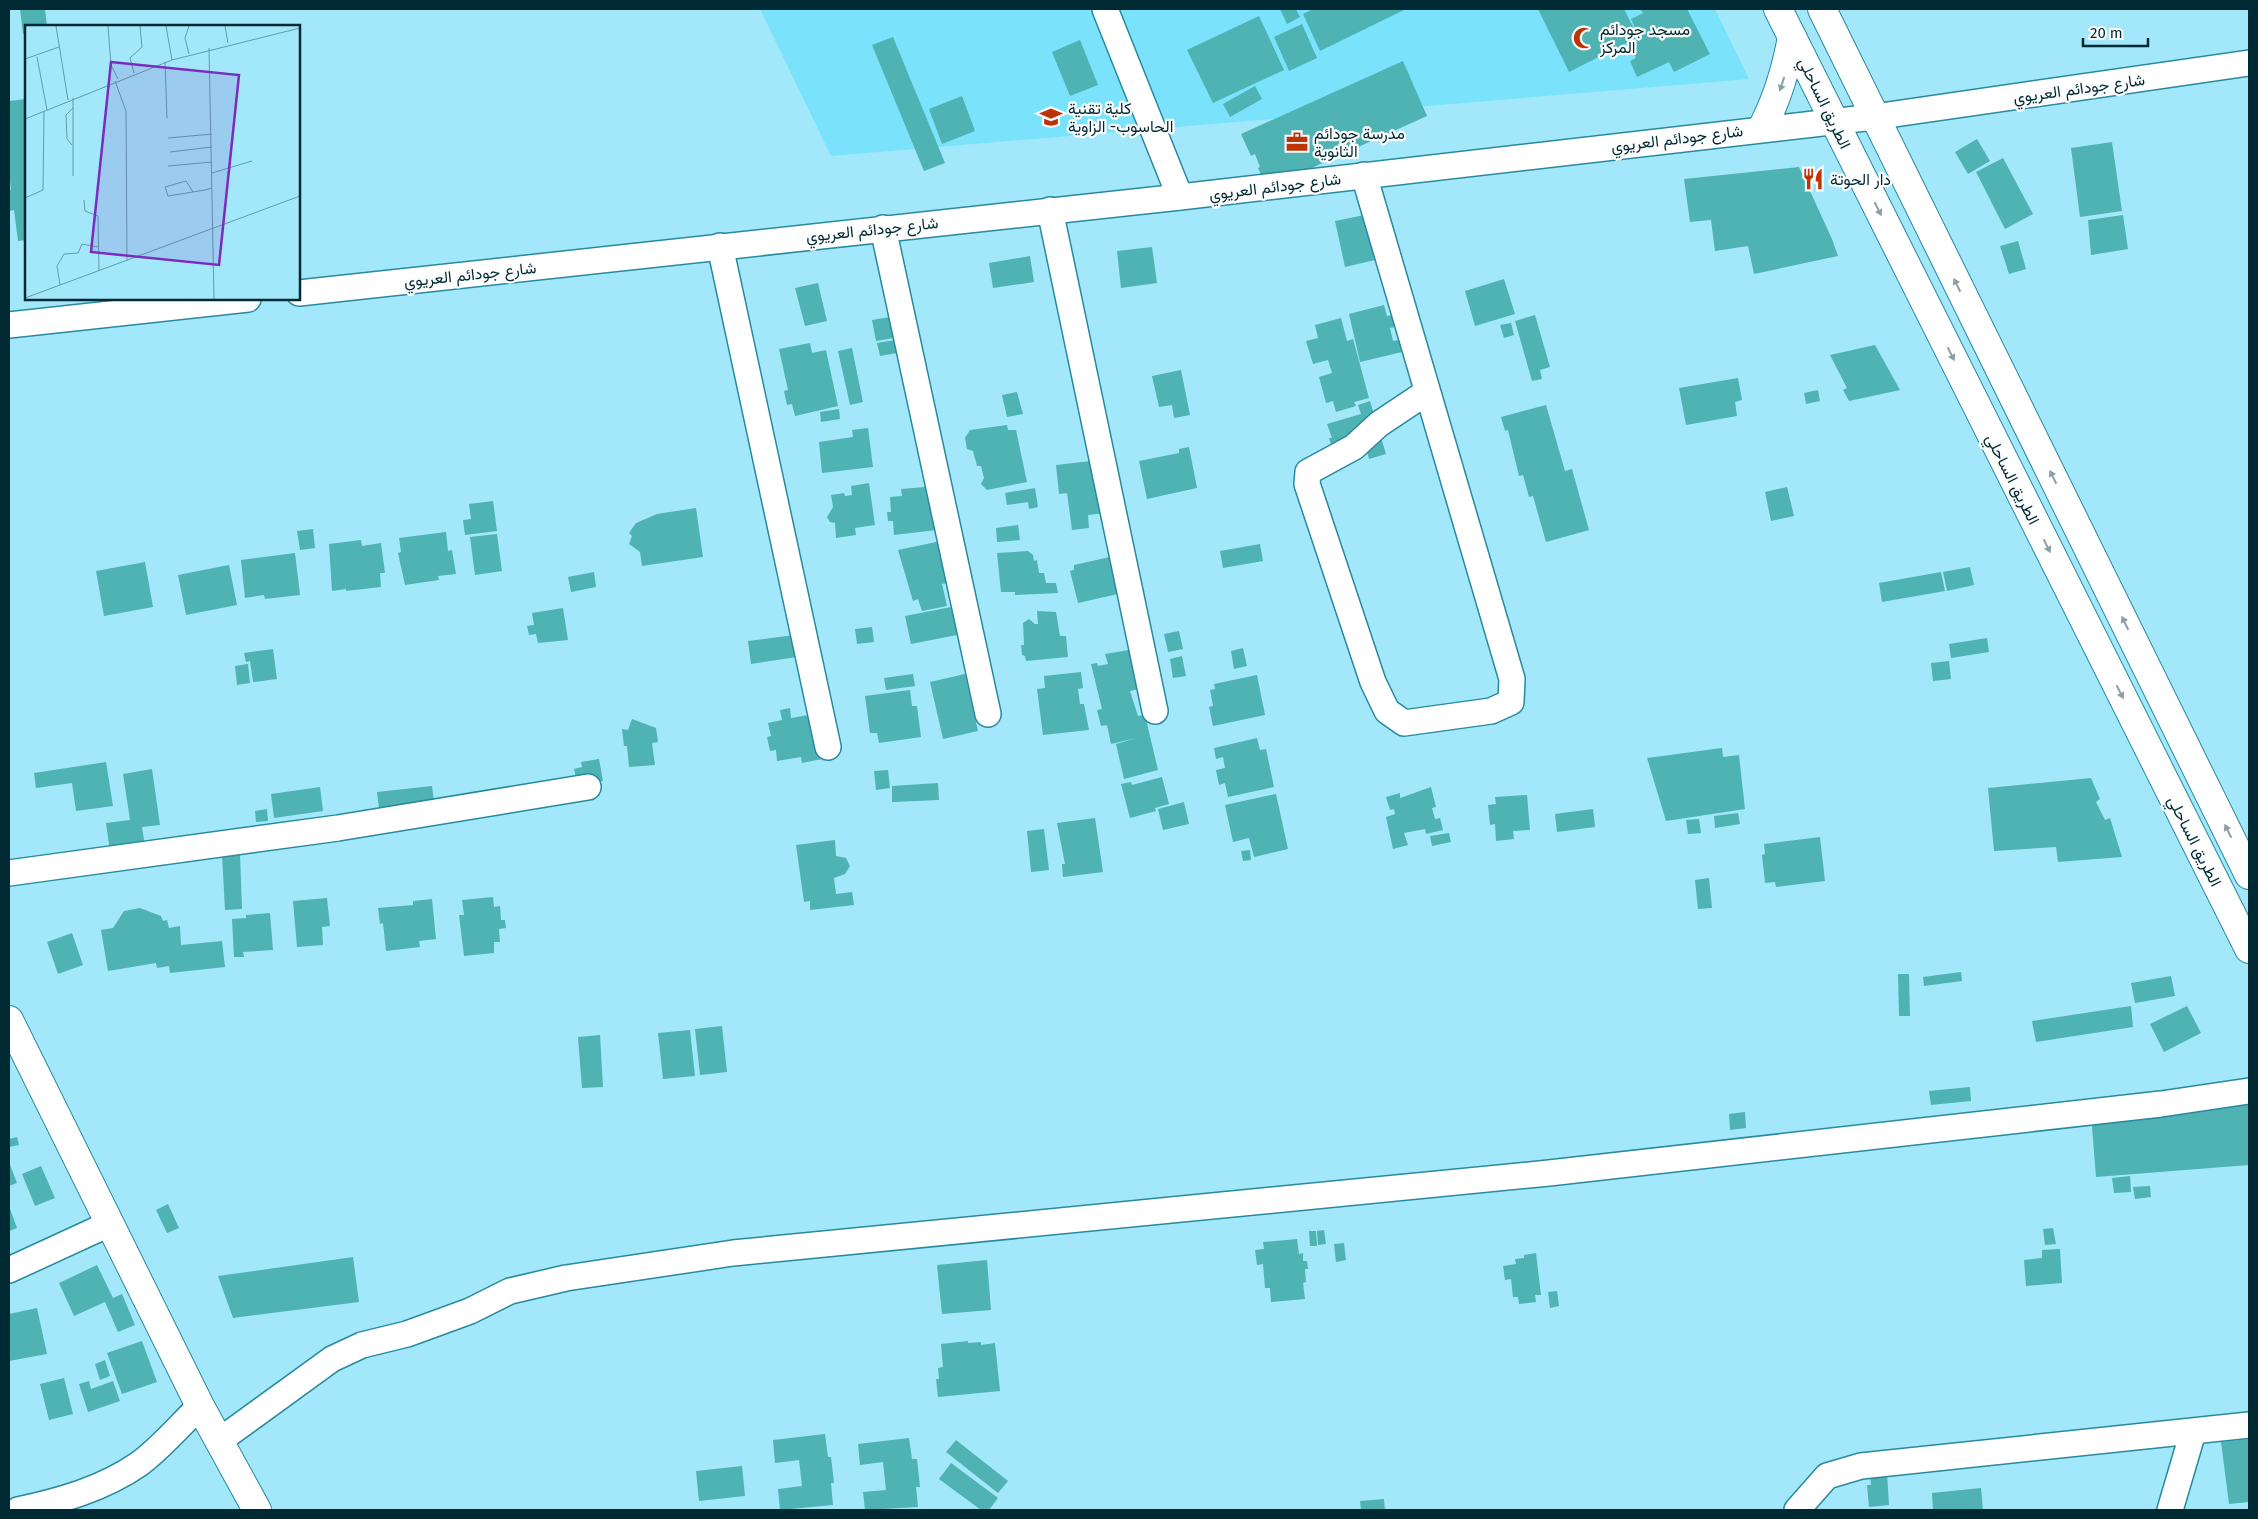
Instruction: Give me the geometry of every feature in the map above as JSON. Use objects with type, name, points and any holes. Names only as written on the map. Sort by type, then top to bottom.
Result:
[{"type":"main road","name":"الطريق الساحلي","points":[[1778,9],[2249,949]]},
{"type":"main road","name":"الطريق الساحلي","points":[[1822,9],[2249,875]]},
{"type":"main road","points":[[1762,128],[1775,105],[1784,78],[1792,37]]},
{"type":"main road","points":[[9,1020],[200,1406],[257,1510]]},
{"type":"street","points":[[1105,9],[1180,197]]},
{"type":"street","name":"شارع جودائم العريوي","points":[[300,293],[1180,197],[1762,128],[1874,117],[2249,63]]},
{"type":"street","points":[[1364,175],[1428,392],[1512,679],[1511,702],[1491,711],[1404,723],[1387,711],[1373,682],[1307,484],[1308,472],[1354,448],[1379,424],[1428,392]]},
{"type":"street","points":[[1050,210],[1155,710]]},
{"type":"street","points":[[884,228],[988,714]]},
{"type":"street","points":[[720,246],[828,747]]},
{"type":"street","points":[[9,325],[239,300]]},
{"type":"street","points":[[9,873],[338,828],[588,787]]},
{"type":"street","points":[[219,1441],[332,1359],[362,1345],[407,1334],[470,1311],[510,1291],[566,1278],[733,1253],[1549,1173],[2161,1104],[2249,1091]]},
{"type":"street","points":[[9,1270],[109,1224]]},
{"type":"street","points":[[18,1510],[45,1504],[95,1488],[139,1464],[200,1406]]},
{"type":"street","points":[[1797,1510],[1827,1476],[1861,1466],[2249,1425]]},
{"type":"street","points":[[2170,1510],[2193,1432]]},
{"type":"shaded area","name":"كلية تقنية الحاسوب- الزاوية","points":[[760,9],[1715,9],[1749,79],[831,156]]},
{"type":"building","points":[[20,9],[45,9],[47,25],[25,25],[25,34],[23,34]]},
{"type":"building","points":[[1280,9],[1296,9],[1300,17],[1287,24]]},
{"type":"building","points":[[1313,9],[1406,9],[1320,51],[1303,14]]},
{"type":"building","points":[[1538,9],[1624,9],[1638,37],[1569,72]]},
{"type":"building","points":[[1640,9],[1687,9],[1710,54],[1674,72],[1669,62],[1637,77],[1630,61],[1636,58],[1629,43],[1640,38],[1631,19],[1643,13]]},
{"type":"building","points":[[1259,16],[1284,70],[1213,103],[1187,50]]},
{"type":"building","points":[[1302,24],[1317,58],[1289,71],[1274,37]]},
{"type":"building","points":[[893,37],[945,163],[924,171],[872,45]]},
{"type":"building","points":[[1080,40],[1098,85],[1070,96],[1052,52]]},
{"type":"building","points":[[1403,61],[1427,116],[1267,188],[1258,168],[1260,167],[1255,154],[1251,156],[1241,134]]},
{"type":"building","points":[[1255,86],[1262,99],[1230,117],[1223,104]]},
{"type":"building","points":[[962,96],[975,131],[942,144],[929,109]]},
{"type":"building","points":[[25,99],[25,240],[18,241],[14,210],[9,211],[9,191],[11,190],[9,172],[9,101]]},
{"type":"building","points":[[1977,139],[1990,161],[1968,174],[1955,152]]},
{"type":"building","points":[[2112,142],[2122,211],[2080,217],[2071,148]]},
{"type":"building","points":[[2003,158],[2033,214],[2005,229],[1976,172]]},
{"type":"building","points":[[1799,167],[1838,256],[1754,274],[1748,246],[1715,251],[1711,220],[1690,222],[1684,179]]},
{"type":"building","points":[[1379,212],[1388,257],[1345,267],[1335,221]]},
{"type":"building","points":[[2123,215],[2128,249],[2091,255],[2088,220]]},
{"type":"building","points":[[2018,241],[2026,269],[2009,274],[2000,246]]},
{"type":"building","points":[[1152,247],[1157,283],[1121,288],[1117,251]]},
{"type":"building","points":[[1030,256],[1034,282],[993,288],[989,263]]},
{"type":"building","points":[[1504,279],[1515,314],[1475,326],[1465,291]]},
{"type":"building","points":[[818,283],[827,321],[805,326],[795,288]]},
{"type":"building","points":[[1384,305],[1387,316],[1393,315],[1395,327],[1390,328],[1393,341],[1399,340],[1402,352],[1360,362],[1349,314]]},
{"type":"building","points":[[1535,315],[1550,367],[1540,370],[1542,379],[1532,381],[1515,321]]},
{"type":"building","points":[[890,317],[894,338],[876,341],[872,320]]},
{"type":"building","points":[[1341,318],[1347,341],[1353,339],[1369,398],[1354,402],[1356,406],[1336,412],[1333,401],[1326,403],[1319,377],[1332,373],[1328,360],[1313,364],[1306,341],[1318,338],[1315,325]]},
{"type":"building","points":[[1511,323],[1514,335],[1504,338],[1500,325]]},
{"type":"building","points":[[895,340],[897,353],[880,356],[877,343]]},
{"type":"building","points":[[810,343],[812,353],[826,350],[838,406],[795,416],[792,404],[787,405],[784,391],[788,390],[779,349]]},
{"type":"building","points":[[1875,345],[1900,390],[1849,401],[1843,390],[1847,388],[1830,355]]},
{"type":"building","points":[[852,348],[863,402],[850,405],[838,351]]},
{"type":"building","points":[[1181,370],[1190,415],[1174,418],[1172,405],[1159,407],[1152,376]]},
{"type":"building","points":[[1738,378],[1742,400],[1735,402],[1737,416],[1686,425],[1679,388]]},
{"type":"building","points":[[1818,390],[1820,401],[1806,404],[1804,393]]},
{"type":"building","points":[[1017,392],[1023,414],[1007,417],[1002,395]]},
{"type":"building","points":[[1370,401],[1386,454],[1369,459],[1367,451],[1336,461],[1329,438],[1332,438],[1327,424],[1361,414],[1358,405]]},
{"type":"building","points":[[1546,405],[1565,471],[1572,469],[1589,530],[1546,542],[1533,496],[1529,497],[1523,475],[1519,476],[1508,430],[1505,431],[1501,417]]},
{"type":"building","points":[[839,409],[840,419],[821,422],[820,412]]},
{"type":"building","points":[[1007,425],[1008,430],[1016,430],[1027,482],[987,490],[981,484],[984,478],[981,466],[977,466],[973,451],[967,449],[965,438],[970,430]]},
{"type":"building","points":[[868,428],[873,467],[822,473],[819,442],[853,437],[852,430]]},
{"type":"building","points":[[1189,447],[1197,488],[1147,499],[1139,461],[1179,453],[1179,449]]},
{"type":"building","points":[[1100,460],[1106,513],[1088,515],[1089,528],[1072,530],[1067,493],[1059,494],[1056,465]]},
{"type":"building","points":[[869,483],[875,525],[855,528],[856,535],[836,538],[835,523],[830,522],[827,517],[833,507],[831,495],[844,493],[845,496],[852,495],[851,486]]},
{"type":"building","points":[[937,486],[945,529],[894,535],[893,521],[888,521],[887,512],[891,512],[890,497],[902,496],[901,489]]},
{"type":"building","points":[[1787,487],[1794,516],[1771,521],[1765,492]]},
{"type":"building","points":[[1035,488],[1038,507],[1029,509],[1028,502],[1007,505],[1005,493]]},
{"type":"building","points":[[493,501],[497,531],[465,535],[463,520],[471,519],[469,504]]},
{"type":"building","points":[[696,508],[703,557],[642,566],[640,552],[629,544],[632,536],[629,533],[636,523],[657,514]]},
{"type":"building","points":[[1018,525],[1020,540],[997,542],[996,528]]},
{"type":"building","points":[[313,529],[315,548],[300,550],[297,531]]},
{"type":"building","points":[[446,532],[448,551],[452,550],[456,574],[438,576],[439,580],[405,585],[398,553],[401,552],[399,538]]},
{"type":"building","points":[[497,534],[502,571],[475,575],[470,537]]},
{"type":"building","points":[[361,540],[362,546],[381,543],[385,573],[380,573],[381,587],[332,591],[329,544]]},
{"type":"building","points":[[941,541],[947,583],[942,584],[947,606],[922,611],[918,599],[913,601],[898,550]]},
{"type":"building","points":[[1260,544],[1263,561],[1223,568],[1220,551]]},
{"type":"building","points":[[1028,551],[1033,555],[1034,561],[1037,560],[1039,573],[1044,573],[1046,583],[1056,583],[1058,593],[1015,595],[1015,592],[1001,592],[997,553]]},
{"type":"building","points":[[295,553],[300,595],[265,599],[264,595],[245,598],[241,560]]},
{"type":"building","points":[[1123,554],[1131,591],[1078,603],[1070,571],[1074,570],[1074,565]]},
{"type":"building","points":[[145,562],[153,607],[104,616],[96,571]]},
{"type":"building","points":[[229,565],[237,605],[186,615],[178,575]]},
{"type":"building","points":[[1970,567],[1974,585],[1947,591],[1943,572]]},
{"type":"building","points":[[594,572],[596,587],[571,592],[568,577]]},
{"type":"building","points":[[1941,572],[1945,591],[1882,602],[1879,583]]},
{"type":"building","points":[[951,607],[957,635],[911,644],[905,616]]},
{"type":"building","points":[[563,608],[568,640],[538,643],[536,634],[529,635],[527,626],[534,625],[532,613]]},
{"type":"building","points":[[1037,611],[1056,612],[1060,636],[1066,636],[1068,657],[1026,661],[1025,656],[1022,655],[1021,645],[1024,645],[1023,623],[1029,619],[1038,624]]},
{"type":"building","points":[[872,627],[874,642],[857,644],[855,629]]},
{"type":"building","points":[[1179,631],[1183,649],[1168,652],[1164,634]]},
{"type":"building","points":[[794,635],[797,657],[751,664],[748,641]]},
{"type":"building","points":[[1987,638],[1989,652],[1951,658],[1949,644]]},
{"type":"building","points":[[1243,648],[1247,666],[1234,669],[1231,651]]},
{"type":"building","points":[[273,649],[277,679],[253,682],[250,661],[246,662],[244,653]]},
{"type":"building","points":[[1135,649],[1144,688],[1130,691],[1138,716],[1145,715],[1158,770],[1124,779],[1116,744],[1136,738],[1111,744],[1107,725],[1101,726],[1097,710],[1102,709],[1091,664],[1097,663],[1098,666],[1108,664],[1105,654]]},
{"type":"building","points":[[1182,656],[1186,676],[1173,678],[1170,659]]},
{"type":"building","points":[[1949,661],[1951,679],[1933,681],[1931,663]]},
{"type":"building","points":[[248,664],[250,683],[237,685],[235,666]]},
{"type":"building","points":[[1081,672],[1083,688],[1078,689],[1080,704],[1084,704],[1089,730],[1043,735],[1037,689],[1045,688],[1044,676]]},
{"type":"building","points":[[913,674],[915,686],[886,690],[884,678]]},
{"type":"building","points":[[965,674],[978,731],[943,739],[930,682]]},
{"type":"building","points":[[1257,675],[1265,715],[1213,726],[1209,707],[1213,706],[1210,690],[1215,689],[1214,684]]},
{"type":"building","points":[[910,690],[912,706],[917,706],[921,737],[879,743],[877,733],[870,733],[865,696]]},
{"type":"building","points":[[790,708],[791,718],[820,713],[827,758],[802,763],[801,757],[777,761],[776,750],[770,751],[767,737],[771,736],[768,723],[782,720],[780,710]]},
{"type":"building","points":[[632,719],[656,728],[658,742],[652,743],[655,765],[629,767],[627,746],[624,746],[622,729],[628,730]]},
{"type":"building","points":[[1257,738],[1260,750],[1266,749],[1274,787],[1228,797],[1225,783],[1219,785],[1216,770],[1225,768],[1223,757],[1216,759],[1214,748]]},
{"type":"building","points":[[1722,748],[1723,757],[1739,755],[1745,809],[1666,821],[1647,758]]},
{"type":"building","points":[[599,759],[603,781],[578,786],[574,769],[582,767],[581,762]]},
{"type":"building","points":[[106,762],[113,806],[76,811],[72,783],[36,788],[34,773]]},
{"type":"building","points":[[152,769],[160,825],[142,827],[145,846],[110,851],[106,823],[130,820],[123,774]]},
{"type":"building","points":[[888,770],[890,788],[876,790],[874,771]]},
{"type":"building","points":[[1162,777],[1169,804],[1155,808],[1156,811],[1130,818],[1121,784],[1131,782],[1132,785]]},
{"type":"building","points":[[2091,778],[2100,799],[2096,802],[2105,820],[2110,818],[2122,857],[2058,862],[2056,847],[1994,851],[1988,788]]},
{"type":"building","points":[[938,783],[939,800],[892,802],[892,786]]},
{"type":"building","points":[[432,786],[434,801],[379,808],[377,792]]},
{"type":"building","points":[[320,787],[323,811],[274,818],[271,794]]},
{"type":"building","points":[[1431,787],[1436,807],[1432,808],[1435,819],[1440,818],[1443,830],[1426,834],[1425,829],[1404,833],[1408,845],[1393,849],[1386,817],[1395,814],[1394,809],[1390,810],[1386,797],[1400,793],[1400,798]]},
{"type":"building","points":[[1276,794],[1288,849],[1254,857],[1249,838],[1233,842],[1225,805]]},
{"type":"building","points":[[1527,795],[1530,830],[1513,831],[1514,839],[1496,841],[1495,824],[1490,825],[1488,805],[1496,804],[1495,797]]},
{"type":"building","points":[[1184,802],[1189,824],[1163,830],[1158,809]]},
{"type":"building","points":[[267,809],[268,821],[256,822],[255,811]]},
{"type":"building","points":[[1593,809],[1595,827],[1557,832],[1555,814]]},
{"type":"building","points":[[1738,813],[1740,824],[1715,828],[1714,816]]},
{"type":"building","points":[[1095,818],[1103,872],[1063,877],[1062,864],[1065,864],[1057,823]]},
{"type":"building","points":[[1699,819],[1701,833],[1688,834],[1686,820]]},
{"type":"building","points":[[1044,829],[1049,870],[1031,872],[1027,831]]},
{"type":"building","points":[[1449,833],[1451,842],[1432,846],[1430,836]]},
{"type":"building","points":[[1820,837],[1825,881],[1776,887],[1775,882],[1765,883],[1762,855],[1765,854],[1764,844]]},
{"type":"building","points":[[835,840],[836,856],[846,858],[850,866],[845,874],[834,878],[836,894],[852,892],[854,905],[810,910],[810,901],[804,902],[796,845]]},
{"type":"building","points":[[1250,850],[1251,860],[1243,861],[1241,851]]},
{"type":"building","points":[[240,854],[242,909],[225,910],[222,855]]},
{"type":"building","points":[[1709,878],[1712,908],[1698,909],[1695,880]]},
{"type":"building","points":[[493,897],[494,907],[500,906],[501,920],[505,920],[506,928],[499,929],[500,942],[494,942],[494,953],[464,956],[459,915],[464,915],[462,900]]},
{"type":"building","points":[[327,898],[330,926],[322,927],[323,945],[297,947],[293,901]]},
{"type":"building","points":[[432,899],[436,939],[419,941],[420,947],[386,951],[383,923],[380,924],[378,908],[413,905],[413,901]]},
{"type":"building","points":[[140,908],[161,916],[163,921],[167,920],[169,928],[180,926],[181,945],[222,941],[225,967],[170,973],[169,966],[157,968],[156,963],[108,971],[101,930],[113,928],[124,911]]},
{"type":"building","points":[[270,913],[273,950],[243,952],[244,957],[234,957],[232,919],[246,918],[246,915]]},
{"type":"building","points":[[72,933],[83,965],[58,974],[47,942]]},
{"type":"building","points":[[1961,972],[1962,981],[1924,986],[1923,977]]},
{"type":"building","points":[[1898,974],[1909,974],[1910,1016],[1899,1016]]},
{"type":"building","points":[[2171,976],[2175,996],[2135,1003],[2131,983]]},
{"type":"building","points":[[2131,1006],[2133,1027],[2036,1042],[2032,1021]]},
{"type":"building","points":[[2187,1006],[2201,1033],[2164,1052],[2150,1024]]},
{"type":"building","points":[[722,1026],[727,1072],[700,1075],[695,1029]]},
{"type":"building","points":[[690,1030],[695,1076],[663,1079],[658,1033]]},
{"type":"building","points":[[600,1035],[603,1087],[582,1088],[578,1037]]},
{"type":"building","points":[[1970,1087],[1971,1101],[1931,1105],[1929,1091]]},
{"type":"building","points":[[2249,1096],[2249,1165],[2096,1177],[2091,1114]]},
{"type":"building","points":[[1745,1112],[1746,1128],[1730,1130],[1729,1114]]},
{"type":"building","points":[[17,1137],[19,1145],[9,1147],[9,1139]]},
{"type":"building","points":[[9,1162],[17,1183],[9,1186]]},
{"type":"building","points":[[41,1166],[55,1198],[35,1206],[22,1174]]},
{"type":"building","points":[[2130,1176],[2131,1192],[2114,1193],[2112,1178]]},
{"type":"building","points":[[2150,1186],[2151,1197],[2135,1199],[2133,1187]]},
{"type":"building","points":[[168,1204],[179,1228],[167,1233],[156,1210]]},
{"type":"building","points":[[9,1206],[17,1228],[9,1231]]},
{"type":"building","points":[[2053,1228],[2056,1244],[2045,1245],[2043,1229]]},
{"type":"building","points":[[1324,1230],[1326,1244],[1318,1245],[1317,1231]]},
{"type":"building","points":[[1309,1231],[1316,1231],[1317,1246],[1310,1246]]},
{"type":"building","points":[[1297,1239],[1299,1254],[1303,1253],[1303,1261],[1307,1261],[1308,1269],[1305,1269],[1306,1282],[1303,1283],[1305,1299],[1271,1302],[1270,1288],[1265,1288],[1263,1264],[1257,1265],[1255,1250],[1264,1249],[1263,1242]]},
{"type":"building","points":[[1344,1243],[1346,1260],[1336,1262],[1334,1244]]},
{"type":"building","points":[[2060,1249],[2062,1283],[2026,1286],[2024,1260],[2042,1258],[2042,1250]]},
{"type":"building","points":[[1536,1253],[1541,1295],[1535,1295],[1536,1302],[1519,1304],[1518,1297],[1513,1297],[1511,1279],[1505,1280],[1503,1266],[1516,1264],[1515,1259],[1524,1258],[1524,1255]]},
{"type":"building","points":[[353,1257],[359,1302],[233,1318],[218,1276]]},
{"type":"building","points":[[987,1260],[991,1310],[942,1314],[937,1265]]},
{"type":"building","points":[[97,1265],[113,1298],[122,1294],[135,1325],[118,1332],[105,1302],[74,1316],[59,1283]]},
{"type":"building","points":[[1557,1291],[1559,1306],[1550,1308],[1548,1292]]},
{"type":"building","points":[[37,1308],[47,1354],[9,1361],[9,1314]]},
{"type":"building","points":[[142,1341],[157,1382],[122,1394],[107,1353]]},
{"type":"building","points":[[968,1341],[968,1343],[981,1342],[981,1345],[995,1343],[1000,1391],[938,1397],[936,1379],[939,1379],[938,1368],[943,1367],[941,1344]]},
{"type":"building","points":[[105,1360],[110,1376],[100,1380],[95,1364]]},
{"type":"building","points":[[64,1378],[73,1414],[49,1420],[40,1384]]},
{"type":"building","points":[[89,1381],[91,1389],[113,1381],[120,1401],[88,1412],[79,1384]]},
{"type":"building","points":[[825,1434],[828,1457],[831,1457],[834,1483],[831,1483],[833,1505],[780,1510],[778,1489],[802,1486],[799,1460],[775,1463],[773,1440]]},
{"type":"building","points":[[909,1438],[912,1459],[917,1459],[920,1487],[916,1487],[918,1507],[865,1510],[863,1492],[886,1490],[883,1462],[860,1465],[858,1444]]},
{"type":"building","points":[[2249,1439],[2249,1502],[2229,1504],[2221,1442]]},
{"type":"building","points":[[956,1440],[1008,1481],[998,1493],[946,1452]]},
{"type":"building","points":[[951,1463],[998,1498],[989,1510],[981,1510],[939,1479]]},
{"type":"building","points":[[742,1466],[745,1496],[699,1501],[696,1471]]},
{"type":"building","points":[[1887,1473],[1889,1505],[1869,1507],[1867,1485],[1871,1485],[1870,1474]]},
{"type":"building","points":[[1981,1488],[1983,1510],[1933,1510],[1932,1493]]},
{"type":"building","points":[[1384,1499],[1385,1510],[1361,1510],[1360,1501]]},
{"type":"place","name":"مسجد جودائم المركز","points":[[1584,38]]},
{"type":"place","name":"كلية تقنية الحاسوب- الزاوية","points":[[1051,117]]},
{"type":"place","name":"مدرسة جودائم الثانوية","points":[[1297,142]]},
{"type":"place","name":"دار الحوتة","points":[[1813,179]]}]
